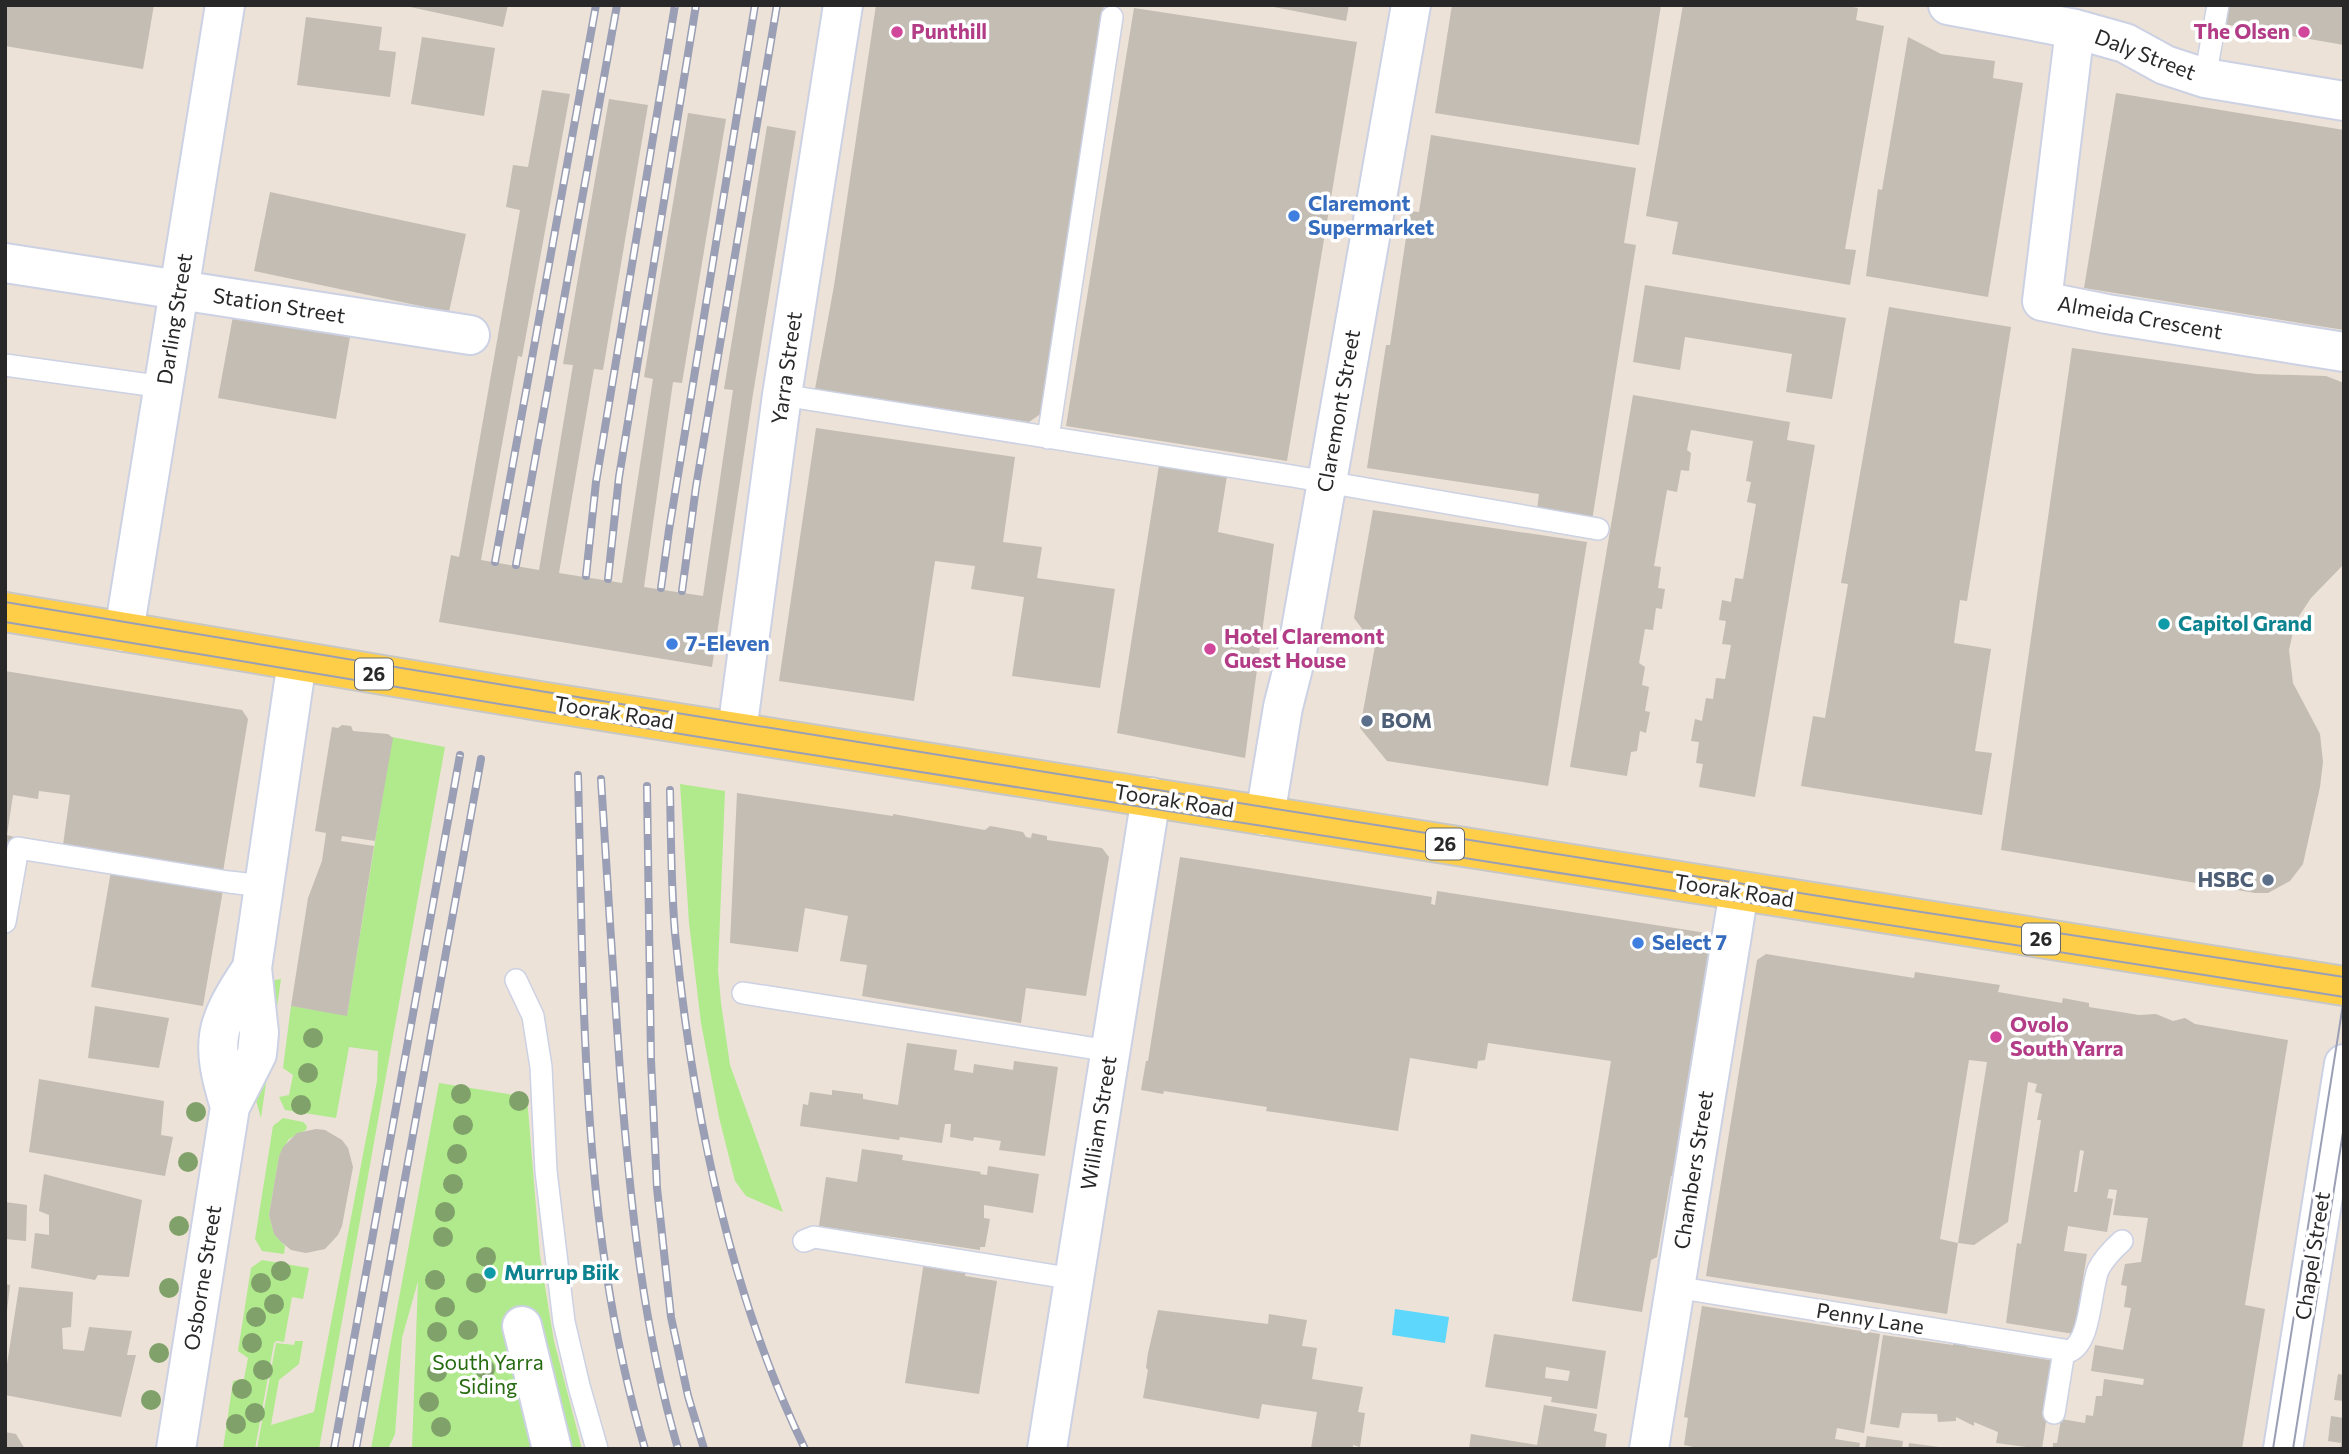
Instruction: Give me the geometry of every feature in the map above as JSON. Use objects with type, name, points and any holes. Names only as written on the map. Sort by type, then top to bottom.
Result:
[{"type":"main road","name":"Toorak Road","points":[[5,612],[1265,816],[2344,986]]},
{"type":"street","name":"Darling Street","points":[[124,632],[225,5]]},
{"type":"street","name":"Yarra Street","points":[[737,731],[782,395],[843,5]]},
{"type":"street","name":"Claremont Street","points":[[1265,816],[1283,707],[1297,652],[1411,5]]},
{"type":"street","name":"Daly Street","points":[[1948,5],[2075,29],[2125,43],[2165,65],[2205,78],[2344,101]]},
{"type":"street","name":"Almeida Crescent","points":[[2075,29],[2042,301],[2344,352]]},
{"type":"street","name":"Station Street","points":[[5,262],[470,335]]},
{"type":"street","name":"Osborne Street","points":[[176,1449],[230,1107],[219,1070],[217,1048],[220,1025],[230,1001],[251,968],[297,661]]},
{"type":"street","name":"William Street","points":[[1047,1449],[1151,797]]},
{"type":"street","name":"Chambers Street","points":[[1649,1449],[1739,891]]},
{"type":"street","name":"Chapel Street","points":[[2283,1449],[2344,1064]]},
{"type":"street","points":[[522,1326],[552,1449]]},
{"type":"lane","points":[[2205,78],[2218,5]]},
{"type":"lane","points":[[1048,438],[1112,17]]},
{"type":"lane","points":[[5,365],[164,387]]},
{"type":"lane","points":[[782,395],[1326,482],[1598,529]]},
{"type":"lane","points":[[5,922],[18,848],[264,886]]},
{"type":"lane","points":[[516,980],[533,1016],[541,1067],[546,1171],[564,1322],[597,1449]]},
{"type":"lane","points":[[743,993],[1111,1051]]},
{"type":"lane","points":[[804,1241],[814,1237],[1074,1279]]},
{"type":"lane","points":[[2054,1413],[2064,1351],[2074,1349],[2085,1332],[2098,1272],[2105,1257],[2122,1241]]},
{"type":"lane","name":"Penny Lane","points":[[1675,1287],[2064,1351]]},
{"type":"green space","points":[[392,737],[445,747],[319,1449],[257,1449],[276,1343],[294,1345],[295,1341],[303,1341],[299,1364],[279,1380],[271,1425],[314,1412],[377,1081],[378,1051],[349,1047],[336,1118],[285,1110],[279,1097],[289,1095],[293,1075],[283,1068],[291,1006],[347,1015]]},
{"type":"green space","points":[[680,784],[725,791],[718,970],[721,1003],[730,1065],[783,1212],[746,1196],[735,1181],[719,1117],[701,1023],[689,923]]},
{"type":"green space","points":[[281,979],[261,1118],[255,1097],[272,985],[275,980]]},
{"type":"green space","name":"South Yarra Siding","points":[[439,1083],[527,1097],[540,1256],[554,1341],[582,1449],[412,1449],[418,1281],[402,1338],[395,1434],[388,1449],[371,1449]]},
{"type":"green space","points":[[283,1118],[303,1122],[307,1126],[306,1130],[289,1139],[279,1156],[269,1215],[274,1234],[285,1246],[284,1254],[262,1251],[255,1239],[273,1126]]},
{"type":"green space","points":[[262,1260],[309,1268],[303,1299],[292,1297],[284,1342],[274,1343],[255,1449],[223,1449],[233,1381],[244,1379],[248,1358],[238,1351],[251,1268]]},
{"type":"water","points":[[1395,1309],[1449,1317],[1445,1343],[1392,1335]]},
{"type":"building","points":[[5,5],[154,5],[143,69],[5,46]]},
{"type":"building","points":[[401,5],[508,5],[503,27]]},
{"type":"building","points":[[876,5],[1104,5],[1042,413],[1029,422],[815,389],[834,286]]},
{"type":"building","points":[[1263,5],[1349,5],[1346,21]]},
{"type":"building","points":[[1452,5],[1661,5],[1639,145],[1435,113]]},
{"type":"building","points":[[1683,5],[1843,5],[1858,8],[1856,20],[1884,26],[1845,249],[1856,250],[1850,285],[1672,254],[1678,222],[1646,216]]},
{"type":"building","name":"The Olsen","points":[[2226,5],[2344,5],[2344,45],[2223,24]]},
{"type":"building","points":[[1134,8],[1357,42],[1287,461],[1066,426]]},
{"type":"building","points":[[306,17],[382,27],[379,50],[396,52],[390,97],[297,85]]},
{"type":"building","points":[[422,37],[495,48],[484,116],[411,104]]},
{"type":"building","points":[[1908,37],[1941,54],[1995,61],[1993,78],[2023,83],[1988,297],[1866,276],[1878,189],[1882,190]]},
{"type":"building","points":[[542,90],[570,94],[522,357],[518,356],[481,560],[539,570],[573,365],[563,364],[609,99],[648,105],[603,370],[594,369],[559,573],[622,583],[653,379],[644,377],[688,113],[726,119],[682,383],[673,382],[644,587],[703,596],[733,390],[724,389],[767,126],[796,131],[712,667],[439,622],[451,555],[459,557],[520,210],[506,207],[513,165],[528,167]]},
{"type":"building","points":[[2116,93],[2344,130],[2344,330],[2084,288]]},
{"type":"building","points":[[1431,135],[1636,168],[1624,243],[1636,245],[1591,527],[1536,518],[1539,494],[1367,468],[1386,345],[1390,345],[1410,211],[1419,212]]},
{"type":"building","points":[[270,192],[466,234],[449,312],[254,271]]},
{"type":"building","points":[[1645,285],[1846,318],[1832,399],[1786,392],[1792,354],[1685,337],[1680,370],[1633,362]]},
{"type":"building","points":[[1889,307],[2011,327],[1967,601],[1960,600],[1954,643],[1991,649],[1975,751],[1992,753],[1982,815],[1801,786],[1813,716],[1825,718],[1848,584],[1841,583]]},
{"type":"building","points":[[233,316],[350,337],[336,419],[218,398]]},
{"type":"building","name":"Capitol Grand","points":[[2072,348],[2256,374],[2326,376],[2344,383],[2344,564],[2311,598],[2299,616],[2289,650],[2293,683],[2320,734],[2323,762],[2320,787],[2303,864],[2290,881],[2268,893],[2001,850]]},
{"type":"building","points":[[1633,395],[1790,422],[1787,440],[1815,445],[1755,797],[1699,787],[1703,764],[1696,763],[1699,742],[1691,741],[1695,719],[1702,721],[1706,698],[1713,699],[1716,678],[1725,679],[1731,645],[1722,644],[1726,621],[1719,620],[1722,600],[1731,602],[1735,578],[1743,579],[1756,504],[1747,502],[1751,482],[1746,481],[1753,441],[1691,430],[1687,450],[1691,453],[1689,471],[1681,470],[1677,492],[1667,490],[1654,566],[1661,567],[1658,588],[1665,589],[1662,609],[1656,608],[1653,630],[1645,629],[1639,663],[1645,667],[1642,685],[1649,687],[1645,711],[1650,712],[1646,733],[1640,731],[1637,751],[1631,752],[1627,776],[1570,767]]},
{"type":"building","points":[[816,428],[1015,457],[1003,542],[1042,547],[1037,578],[1115,589],[1100,688],[1012,676],[1024,597],[971,589],[975,566],[935,561],[914,701],[779,681]]},
{"type":"building","points":[[1159,465],[1227,476],[1218,532],[1274,544],[1245,758],[1117,733]]},
{"type":"building","points":[[1373,510],[1587,542],[1548,786],[1387,761],[1360,728],[1375,646],[1354,618]]},
{"type":"building","points":[[5,671],[242,710],[248,719],[223,872],[63,845],[70,795],[39,791],[38,799],[13,795],[7,835],[14,837],[5,884]]},
{"type":"building","points":[[342,725],[351,726],[353,731],[388,734],[393,738],[375,841],[342,836],[341,841],[374,846],[347,1016],[291,1006],[308,898],[322,861],[326,833],[315,831],[332,727],[338,728]]},
{"type":"building","points":[[737,793],[893,814],[985,830],[990,826],[1023,832],[1026,837],[1031,838],[1032,833],[1047,836],[1047,840],[1102,848],[1109,857],[1086,996],[1026,988],[1021,1023],[862,996],[867,965],[840,961],[848,916],[805,908],[798,952],[730,943]]},
{"type":"building","points":[[1180,857],[1432,897],[1431,904],[1435,905],[1437,891],[1713,934],[1674,1177],[1671,1176],[1657,1257],[1651,1260],[1642,1312],[1572,1301],[1611,1061],[1488,1043],[1485,1060],[1478,1061],[1477,1069],[1410,1058],[1398,1131],[1266,1111],[1267,1107],[1141,1090],[1148,1061]]},
{"type":"building","points":[[111,871],[223,890],[203,1006],[91,987]]},
{"type":"building","points":[[1766,954],[1914,978],[1915,972],[2000,985],[1998,992],[2062,1003],[2063,998],[2089,1003],[2089,1007],[2139,1015],[2156,1014],[2173,1021],[2185,1018],[2195,1024],[2288,1040],[2245,1305],[2265,1309],[2242,1449],[2053,1449],[2053,1443],[2057,1443],[2061,1419],[2085,1423],[2086,1415],[2093,1416],[2096,1396],[2102,1396],[2104,1379],[2143,1385],[2144,1379],[2091,1371],[2095,1345],[2123,1350],[2131,1308],[2124,1307],[2127,1286],[2121,1285],[2125,1264],[2141,1262],[2148,1218],[2113,1215],[2117,1190],[2109,1189],[2107,1198],[2113,1199],[2107,1232],[2068,1226],[2064,1251],[2087,1254],[2074,1334],[2006,1323],[2017,1243],[2021,1244],[2041,1120],[2037,1120],[2042,1094],[2035,1092],[2037,1084],[2028,1082],[2008,1222],[1974,1245],[1958,1243],[1947,1314],[1706,1276],[1757,960]],"holes":[[[1969,1060],[1987,1062],[1958,1243],[1940,1239]],[[2080,1150],[2084,1151],[2077,1192],[2074,1192]]]},
{"type":"building","points":[[95,1006],[169,1018],[159,1068],[88,1058]]},
{"type":"building","points":[[907,1043],[957,1050],[954,1070],[973,1073],[974,1064],[1013,1070],[1014,1061],[1058,1067],[1045,1156],[999,1150],[1001,1141],[974,1137],[973,1141],[950,1137],[951,1124],[945,1124],[942,1143],[900,1137],[899,1140],[800,1126],[803,1104],[808,1105],[810,1092],[832,1095],[832,1090],[863,1094],[863,1099],[898,1105]]},
{"type":"building","points":[[39,1079],[164,1101],[161,1135],[173,1137],[165,1176],[29,1152]]},
{"type":"building","points":[[325,1130],[342,1140],[348,1148],[353,1167],[338,1235],[325,1249],[306,1253],[291,1250],[280,1241],[274,1234],[269,1215],[279,1156],[283,1147],[297,1133]]},
{"type":"building","points":[[862,1149],[903,1155],[902,1160],[987,1175],[988,1166],[1039,1174],[1033,1213],[984,1205],[984,1218],[990,1219],[985,1247],[980,1247],[980,1250],[819,1226],[826,1177],[857,1182]]},
{"type":"building","points":[[44,1174],[142,1200],[129,1277],[98,1275],[95,1280],[31,1268],[35,1233],[49,1235],[49,1215],[39,1211]]},
{"type":"building","points":[[5,1202],[27,1205],[26,1241],[5,1239]]},
{"type":"building","points":[[924,1262],[967,1268],[965,1276],[997,1281],[979,1394],[905,1383]]},
{"type":"building","points":[[5,1284],[10,1285],[7,1311],[5,1311]]},
{"type":"building","points":[[19,1287],[73,1292],[71,1327],[62,1328],[63,1349],[84,1351],[89,1327],[132,1331],[127,1355],[136,1355],[121,1417],[5,1395],[5,1364]]},
{"type":"building","points":[[1702,1306],[1880,1334],[1864,1433],[1837,1428],[1835,1439],[1860,1443],[1859,1449],[1702,1449],[1684,1445],[1688,1418],[1684,1417]]},
{"type":"building","points":[[1158,1310],[1268,1324],[1269,1314],[1307,1320],[1302,1346],[1317,1348],[1312,1379],[1363,1387],[1358,1412],[1365,1413],[1360,1447],[1353,1445],[1353,1449],[1311,1448],[1317,1412],[1262,1404],[1259,1419],[1143,1398],[1148,1353]]},
{"type":"building","points":[[1494,1334],[1606,1351],[1597,1409],[1551,1402],[1552,1397],[1485,1387]],"holes":[[[1546,1367],[1570,1371],[1568,1381],[1545,1378]]]},
{"type":"building","points":[[1883,1335],[1953,1345],[1953,1342],[1967,1347],[2055,1361],[2042,1449],[1996,1443],[1998,1432],[1974,1422],[1974,1426],[1956,1417],[1956,1421],[1938,1422],[1937,1414],[1902,1413],[1899,1428],[1870,1424]]},
{"type":"building","points":[[2338,1374],[2344,1375],[2344,1401],[2334,1400]]},
{"type":"building","points":[[1544,1405],[1597,1414],[1594,1431],[1607,1434],[1605,1449],[1469,1449],[1471,1434],[1537,1445]]},
{"type":"building","points":[[2331,1416],[2344,1418],[2344,1449],[2340,1449],[2341,1443],[2328,1441]]},
{"type":"building","points":[[5,1432],[16,1434],[25,1449],[5,1449]]},
{"type":"building","points":[[1867,1436],[1903,1441],[1902,1449],[1865,1449]]},
{"type":"building","points":[[1909,1443],[1939,1447],[1939,1449],[1908,1449]]},
{"type":"tram line","points":[[5,602],[540,691],[1869,904],[2344,977]]},
{"type":"tram line","points":[[5,622],[693,736],[2344,997]]},
{"type":"tram line","points":[[2273,1449],[2344,998]]},
{"type":"tram line","points":[[2293,1449],[2344,1126]]},
{"type":"railway","points":[[495,562],[596,5]]},
{"type":"railway","points":[[516,565],[617,5]]},
{"type":"railway","points":[[586,576],[596,482],[675,5]]},
{"type":"railway","points":[[608,579],[619,477],[696,5]]},
{"type":"railway","points":[[661,588],[755,5]]},
{"type":"railway","points":[[682,591],[696,487],[777,5]]},
{"type":"railway","points":[[334,1449],[460,755]]},
{"type":"railway","points":[[356,1449],[481,759]]},
{"type":"railway","points":[[578,775],[585,1030],[597,1200],[608,1284],[624,1367],[645,1449]]},
{"type":"railway","points":[[601,779],[620,1071],[633,1214],[646,1309],[678,1449]]},
{"type":"railway","points":[[647,786],[651,1060],[657,1188],[671,1317],[688,1396],[704,1449]]},
{"type":"railway","points":[[670,790],[675,933],[682,998],[703,1131],[735,1262],[755,1326],[778,1389],[805,1449]]},
{"type":"place","name":"Punthill","points":[[897,32]]},
{"type":"place","name":"The Olsen","points":[[2304,32]]},
{"type":"place","name":"Claremont Supermarket","points":[[1294,216]]},
{"type":"place","name":"Capitol Grand","points":[[2164,624]]},
{"type":"place","name":"7-Eleven","points":[[672,644]]},
{"type":"place","name":"Hotel Claremont Guest House","points":[[1210,649]]},
{"type":"place","name":"BOM","points":[[1367,721]]},
{"type":"place","name":"HSBC","points":[[2268,880]]},
{"type":"place","name":"Select 7","points":[[1638,943]]},
{"type":"place","name":"Ovolo South Yarra","points":[[1996,1037]]},
{"type":"place","name":"Murrup Biik","points":[[490,1273]]}]
